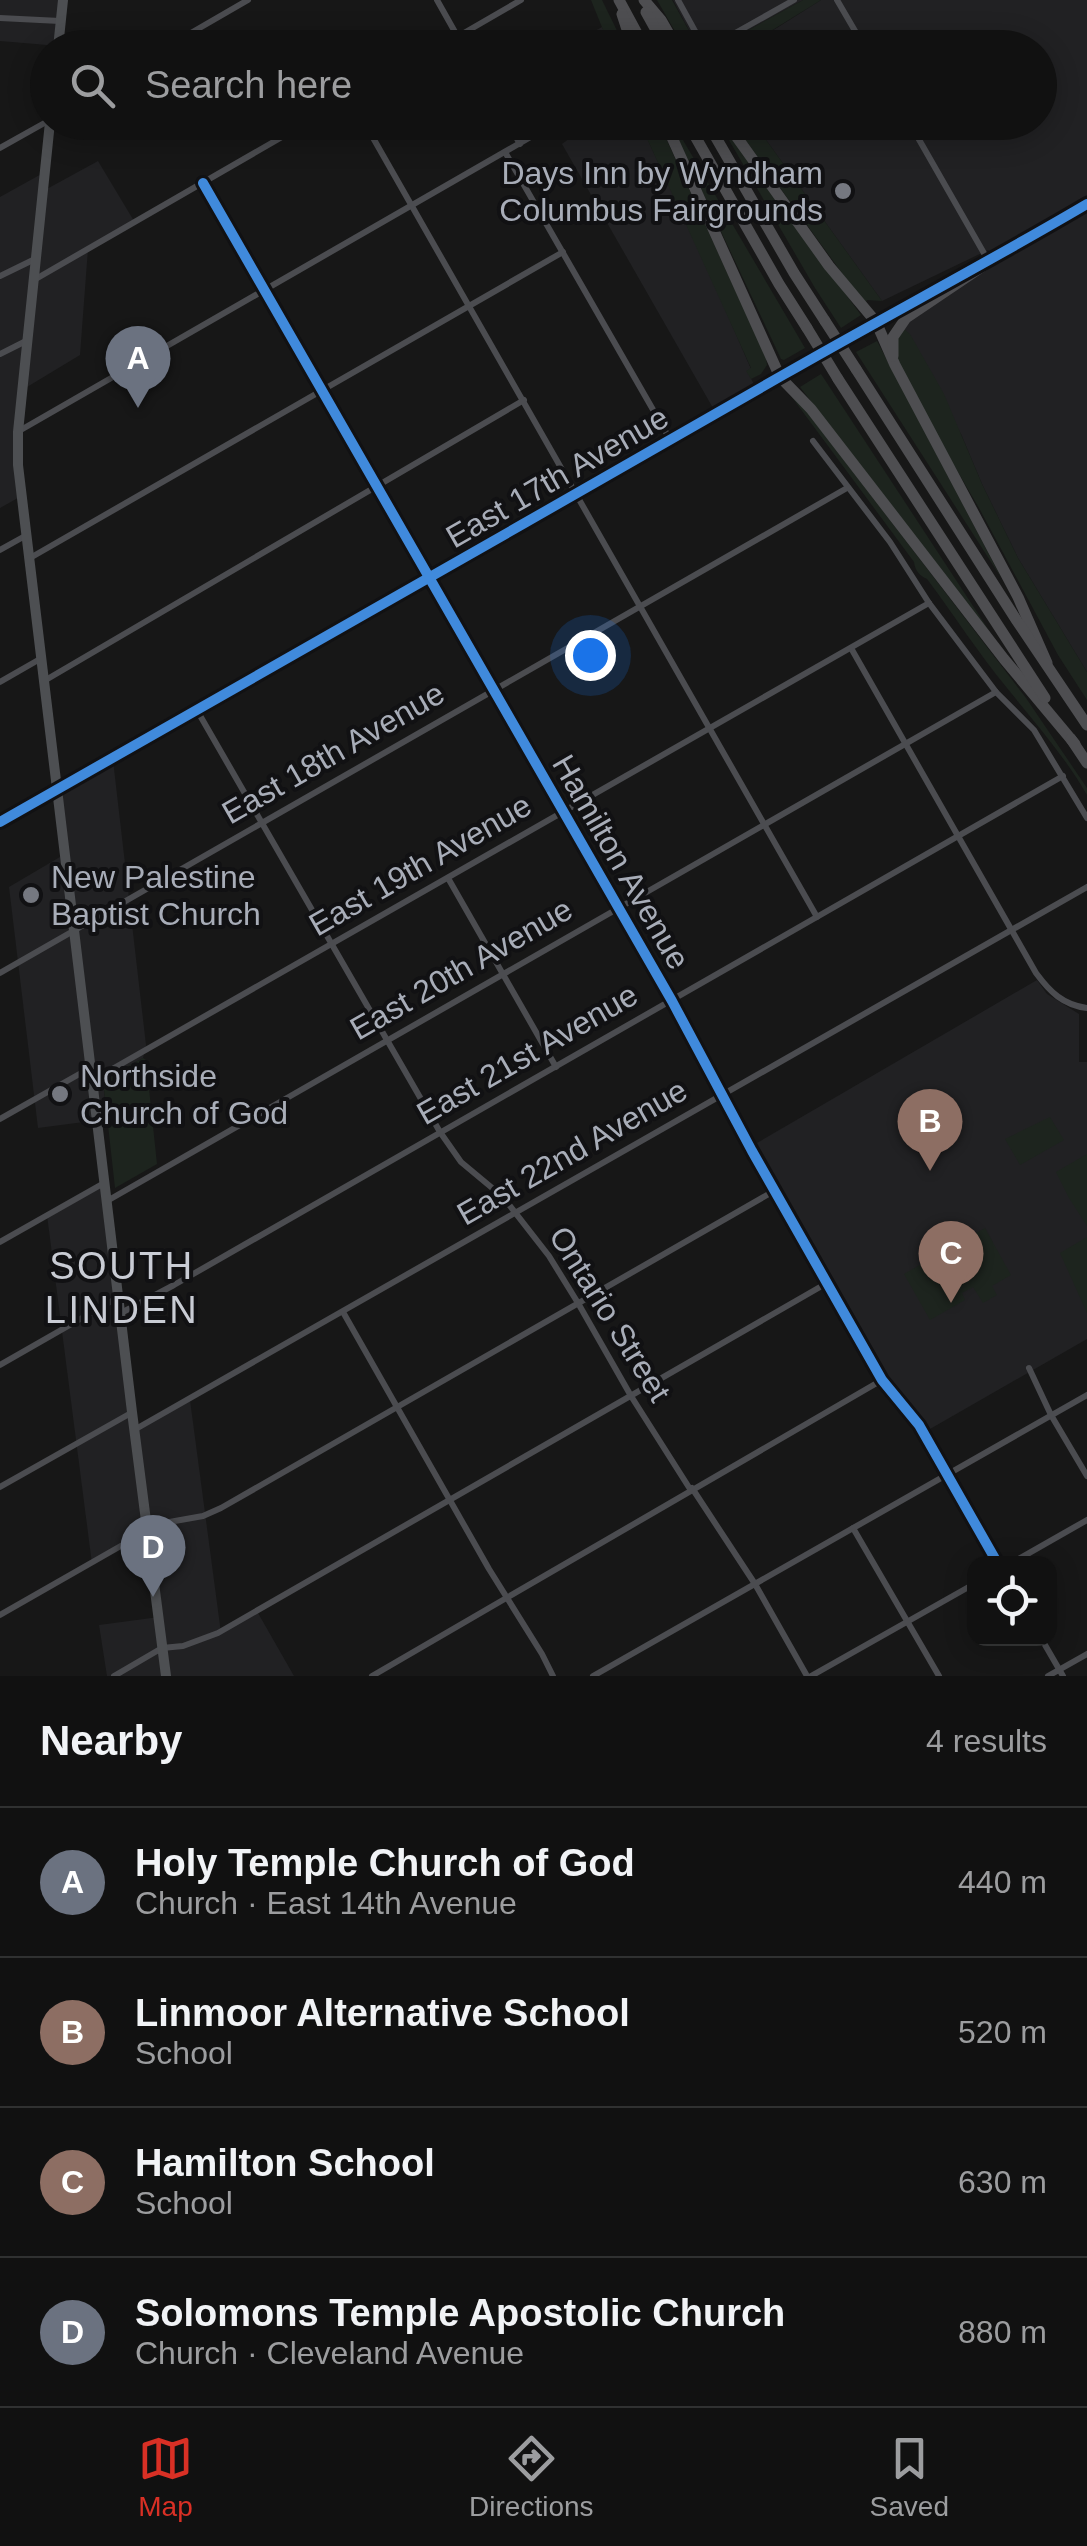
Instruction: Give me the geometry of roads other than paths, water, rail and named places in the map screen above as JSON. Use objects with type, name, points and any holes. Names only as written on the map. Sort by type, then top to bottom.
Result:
[{"type":"highway","points":[[619,0],[627,30]]},
{"type":"highway","points":[[619,0],[636,30]]},
{"type":"highway","points":[[642,0],[657,30]]},
{"type":"highway","points":[[642,0],[667,30]]},
{"type":"highway","points":[[673,140],[780,377],[811,409],[1004,659],[1075,744]]},
{"type":"highway","points":[[697,140],[838,379],[1087,763]]},
{"type":"highway","points":[[717,140],[794,273],[1087,725]]},
{"type":"highway","points":[[739,140],[829,266],[876,322],[1010,581],[1047,663]]},
{"type":"highway","points":[[895,365],[893,336],[906,318],[989,262]]},
{"type":"main road","points":[[60,30],[63,0]]},
{"type":"main road","points":[[47,140],[18,464],[166,1676]]},
{"type":"street","points":[[196,30],[248,0]]},
{"type":"street","points":[[437,0],[454,30]]},
{"type":"street","points":[[468,30],[521,0]]},
{"type":"street","points":[[678,0],[694,30]]},
{"type":"street","points":[[741,30],[794,0]]},
{"type":"street","points":[[837,0],[854,30]]},
{"type":"street","points":[[0,18],[61,22]]},
{"type":"street","points":[[0,148],[30,132]]},
{"type":"street","points":[[33,281],[277,140]]},
{"type":"street","points":[[374,140],[817,917]]},
{"type":"street","points":[[518,140],[520,144]]},
{"type":"street","points":[[18,432],[527,140]]},
{"type":"street","points":[[918,140],[989,262]]},
{"type":"street","points":[[505,152],[671,441]]},
{"type":"street","name":"Hamilton Avenue","points":[[203,183],[672,1000],[774,1191],[882,1380],[919,1424],[993,1556]]},
{"type":"street","name":"East 17th Avenue","points":[[0,822],[1087,204]]},
{"type":"street","points":[[29,558],[562,252]]},
{"type":"street","points":[[0,276],[36,258]]},
{"type":"street","points":[[0,354],[27,340]]},
{"type":"street","points":[[44,681],[524,400]]},
{"type":"street","points":[[813,441],[996,692],[1034,730],[1087,818]]},
{"type":"street","name":"East 18th Avenue","points":[[0,973],[846,488]]},
{"type":"street","points":[[0,550],[26,535]]},
{"type":"street","name":"East 19th Avenue","points":[[92,1080],[929,603]]},
{"type":"street","points":[[851,648],[1011,930],[1050,991],[1063,1002],[1087,1008]]},
{"type":"street","points":[[0,682],[41,658]]},
{"type":"street","name":"East 20th Avenue","points":[[106,1202],[996,692]]},
{"type":"street","name":"Ontario Street","points":[[198,712],[440,1132],[461,1162],[516,1212],[549,1256],[631,1396],[809,1676]]},
{"type":"street","name":"East 21st Avenue","points":[[120,1313],[1062,776]]},
{"type":"street","points":[[448,878],[556,1066]]},
{"type":"street","name":"East 22nd Avenue","points":[[134,1430],[1087,887]]},
{"type":"street","points":[[0,1119],[90,1068]]},
{"type":"street","points":[[0,1242],[104,1183]]},
{"type":"street","points":[[0,1615],[146,1529],[203,1516],[774,1191]]},
{"type":"street","points":[[114,1676],[162,1648],[183,1646],[218,1633],[827,1283]]},
{"type":"street","points":[[0,1364],[118,1298]]},
{"type":"street","points":[[343,1312],[553,1676]]},
{"type":"street","points":[[1029,1368],[1087,1476]]},
{"type":"street","points":[[372,1676],[882,1380]]},
{"type":"street","points":[[593,1676],[1087,1394]]},
{"type":"street","points":[[0,1487],[132,1412]]},
{"type":"street","points":[[1024,1556],[1087,1520]]},
{"type":"street","points":[[853,1528],[938,1676]]},
{"type":"street","points":[[809,1676],[967,1588]]},
{"type":"street","points":[[1046,1646],[1061,1673]]},
{"type":"street","points":[[1048,1676],[1061,1673],[1087,1654]]},
{"type":"place","name":"Days Inn by Wyndham Columbus Fairgrounds","points":[[843,191]]},
{"type":"place","name":"Holy Temple Church of God","points":[[138,408]]},
{"type":"place","name":"New Palestine Baptist Church","points":[[31,895]]},
{"type":"place","name":"Northside Church of God","points":[[60,1094]]},
{"type":"place","name":"Linmoor Alternative School","points":[[930,1171]]},
{"type":"place","name":"Hamilton School","points":[[951,1303]]},
{"type":"place","name":"Solomons Temple Apostolic Church","points":[[153,1597]]},
{"type":"district","name":"SOUTH LINDEN","points":[[122,1288]]}]
